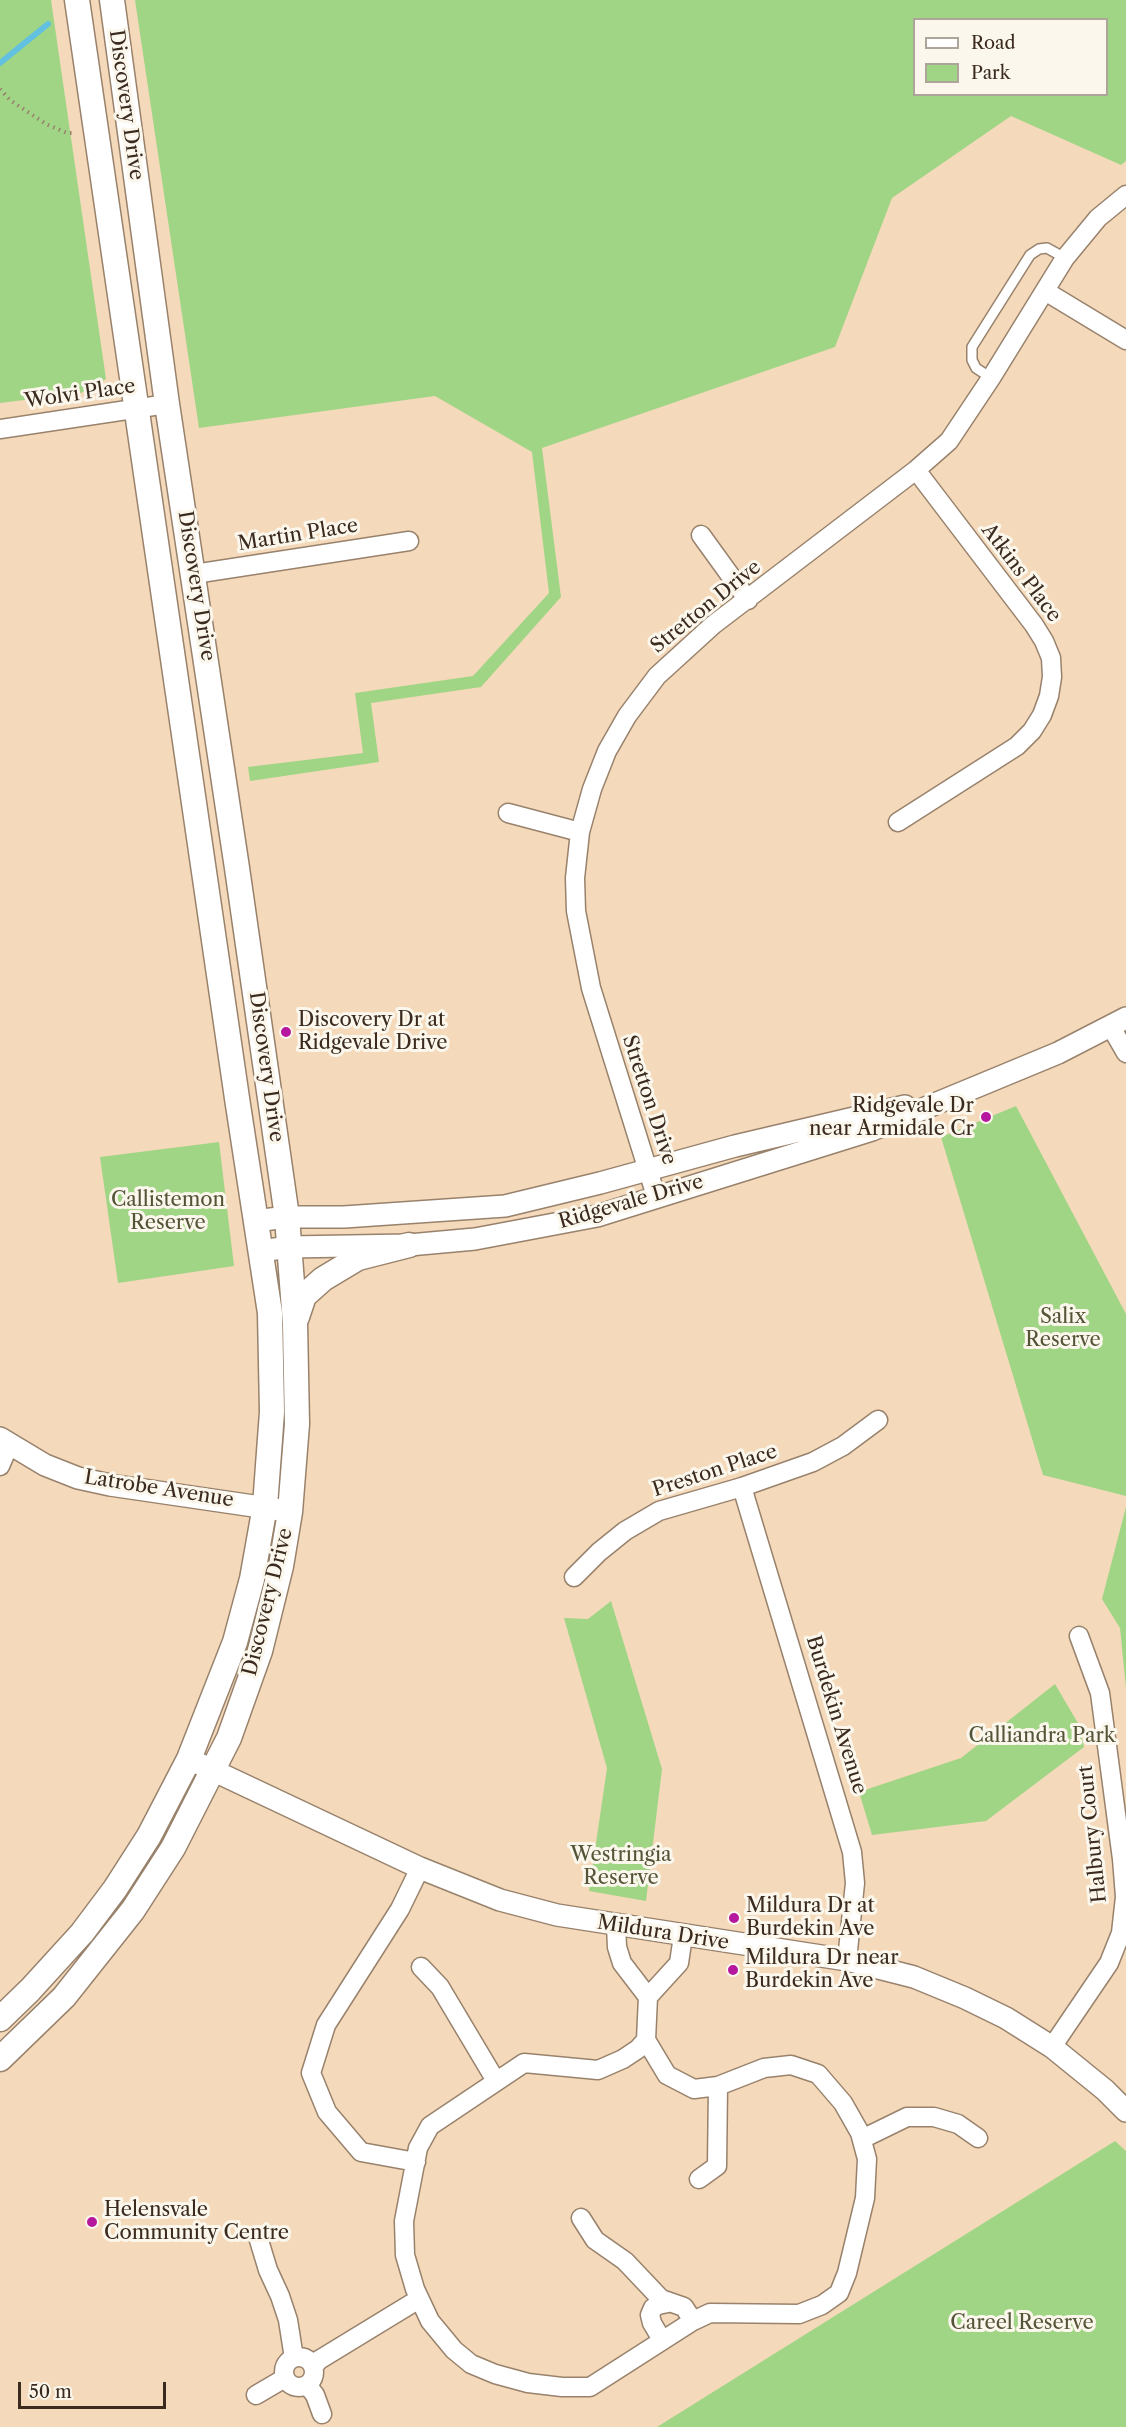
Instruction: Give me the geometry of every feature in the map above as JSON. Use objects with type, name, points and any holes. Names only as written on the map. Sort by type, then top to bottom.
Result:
[{"type":"main road","name":"Discovery Drive","points":[[0,2019],[30,1990],[81,1933],[115,1888],[149,1836],[189,1759],[217,1691],[244,1611],[265,1506],[272,1401],[270,1312],[77,0]]},
{"type":"main road","name":"Discovery Drive","points":[[0,2059],[64,1997],[132,1910],[172,1848],[213,1770],[233,1727],[260,1651],[281,1566],[290,1512],[297,1424],[295,1323],[287,1217],[194,574],[167,404],[112,0]]},
{"type":"main road","points":[[295,1323],[304,1296],[323,1279],[358,1258],[409,1245]]},
{"type":"street","name":"Stretton Drive","points":[[656,1196],[601,1021],[582,949],[576,911],[575,878],[580,832],[592,789],[607,751],[627,716],[657,676],[713,625],[916,470],[949,441],[1065,258],[1098,218],[1126,195]]},
{"type":"street","points":[[1045,291],[1126,340]]},
{"type":"street","name":"Wolvi Place","points":[[0,429],[167,404]]},
{"type":"street","name":"Atkins Place","points":[[898,822],[1017,746],[1042,715],[1049,696],[1052,677],[1051,658],[1034,625],[916,470]]},
{"type":"street","points":[[701,535],[748,600]]},
{"type":"street","name":"Martin Place","points":[[194,574],[409,541]]},
{"type":"street","points":[[508,813],[580,832]]},
{"type":"street","points":[[1118,1022],[1126,1053]]},
{"type":"street","name":"Ridgevale Drive","points":[[261,1251],[289,1247],[409,1245],[476,1239],[586,1218],[872,1130],[1058,1053],[1118,1022]]},
{"type":"street","name":"Ridgevale Drive","points":[[255,1221],[287,1217],[344,1217],[505,1206],[735,1146],[952,1096]]},
{"type":"street","name":"Preston Place","points":[[574,1577],[599,1552],[625,1532],[659,1511],[742,1487],[813,1462],[843,1446],[879,1420]]},
{"type":"street","points":[[0,1467],[4,1441]]},
{"type":"street","name":"Latrobe Avenue","points":[[4,1441],[45,1465],[78,1478],[110,1485],[265,1506],[290,1512]]},
{"type":"street","name":"Burdekin Avenue","points":[[742,1487],[852,1852],[855,1883],[847,1960]]},
{"type":"street","name":"Halbury Court","points":[[1052,2047],[1109,1963],[1121,1933],[1125,1897],[1100,1693],[1079,1636]]},
{"type":"street","name":"Mildura Drive","points":[[189,1759],[420,1868],[500,1900],[557,1916],[847,1960],[914,1977],[1006,2018],[1052,2047],[1126,2110]]},
{"type":"street","points":[[416,2162],[361,2152],[327,2112],[311,2073],[326,2025],[400,1909],[420,1868]]},
{"type":"street","points":[[616,1926],[617,1947],[622,1963],[648,1997]]},
{"type":"street","points":[[646,2040],[624,2059],[598,2070],[524,2063],[430,2126],[418,2148],[404,2221],[405,2255],[419,2299],[430,2321],[454,2350],[471,2364],[495,2374],[528,2383],[562,2387],[590,2387],[662,2340],[710,2313],[799,2314],[822,2305],[839,2293],[847,2273],[865,2198],[867,2159],[862,2139],[843,2103],[818,2074],[791,2064],[764,2068],[718,2086],[693,2090],[667,2075],[646,2040],[648,1997],[679,1963],[683,1936]]},
{"type":"street","points":[[421,1967],[440,1987],[496,2081]]},
{"type":"street","points":[[699,2179],[717,2166],[718,2086]]},
{"type":"street","points":[[862,2139],[906,2117],[934,2117],[958,2124],[978,2138]]},
{"type":"street","points":[[581,2218],[595,2240],[625,2261],[661,2299],[668,2303]]},
{"type":"street","points":[[258,2237],[268,2270],[288,2320],[294,2358]]},
{"type":"street","points":[[314,2366],[319,2360],[419,2299]]},
{"type":"street","points":[[662,2340],[650,2315],[658,2304],[675,2302],[684,2307],[693,2321]]},
{"type":"street","points":[[294,2358],[304,2358],[314,2366],[315,2374],[308,2386],[295,2387],[285,2378],[285,2367],[294,2358]]},
{"type":"street","points":[[256,2396],[285,2378]]},
{"type":"street","points":[[308,2386],[315,2395],[322,2414]]},
{"type":"lane","points":[[991,378],[976,368],[972,360],[972,346],[1030,255],[1039,249],[1047,248],[1065,258]]},
{"type":"path","points":[[0,89],[10,100],[46,124],[67,133],[81,132]]},
{"type":"green space","points":[[0,0],[51,0],[106,379],[81,393],[0,403]]},
{"type":"green space","points":[[135,0],[1126,0],[1126,161],[1121,165],[1011,116],[892,198],[835,347],[542,448],[561,597],[481,687],[371,703],[379,762],[250,781],[248,767],[363,753],[355,693],[473,676],[549,593],[532,452],[435,396],[199,428]]},
{"type":"green space","name":"Salix Reserve","points":[[1016,1106],[1126,1314],[1126,1496],[1043,1475],[941,1137]]},
{"type":"green space","name":"Callistemon Reserve","points":[[219,1142],[234,1266],[118,1283],[100,1157]]},
{"type":"green space","points":[[1126,1507],[1126,1688],[1120,1628],[1102,1599]]},
{"type":"green space","name":"Westringia Reserve","points":[[611,1601],[662,1769],[646,1901],[589,1891],[607,1768],[564,1618],[588,1619]]},
{"type":"green space","name":"Calliandra Park","points":[[1055,1684],[1079,1725],[1084,1747],[986,1821],[872,1835],[859,1792],[961,1758]]},
{"type":"green space","name":"Careel Reserve","points":[[1115,2141],[1126,2151],[1126,2427],[657,2427]]},
{"type":"waterway","points":[[0,63],[48,24]]},
{"type":"place","name":"Discovery Dr at Ridgevale Drive","points":[[286,1032]]},
{"type":"place","name":"Ridgevale Dr near Armidale Cr","points":[[986,1117]]},
{"type":"place","name":"Mildura Dr at Burdekin Ave","points":[[734,1918]]},
{"type":"place","name":"Mildura Dr near Burdekin Ave","points":[[733,1970]]},
{"type":"place","name":"Helensvale Community Centre","points":[[92,2222]]}]
